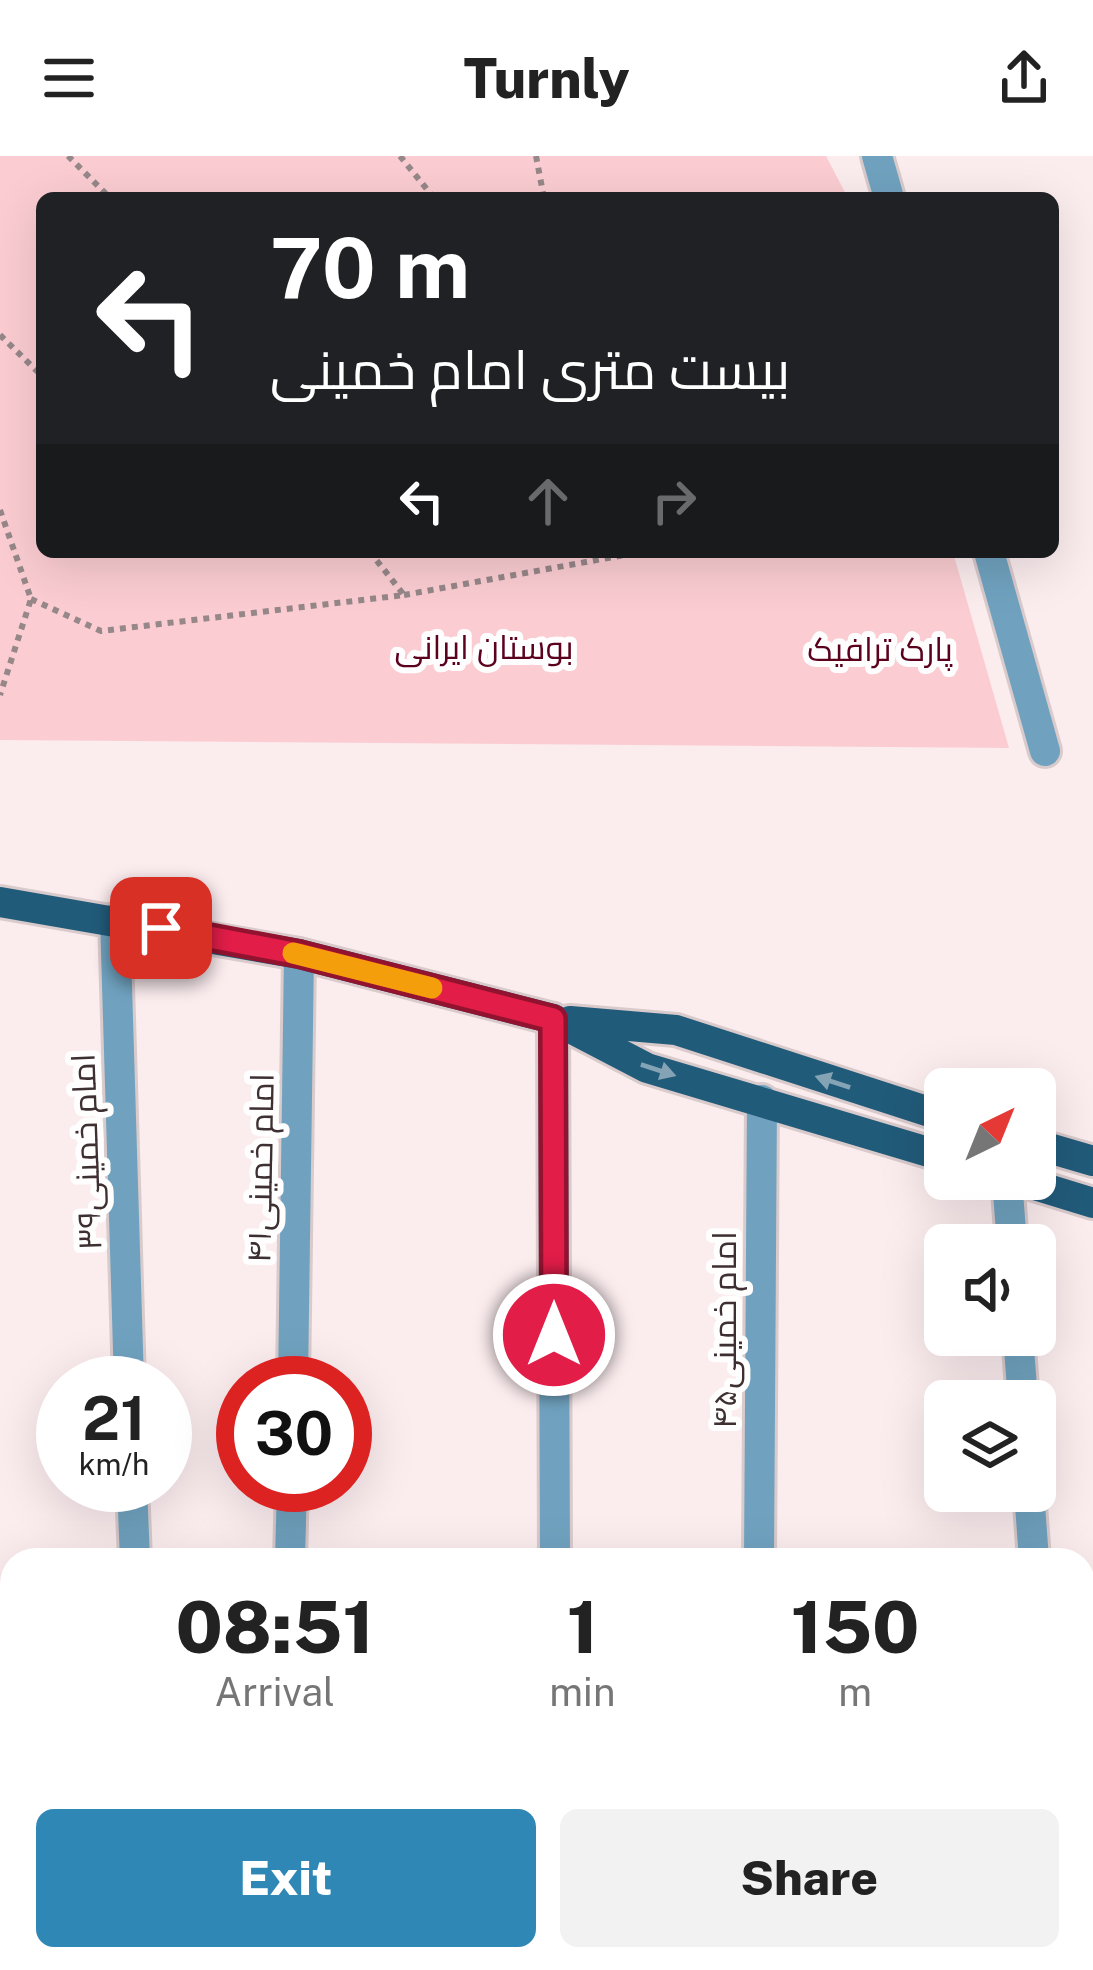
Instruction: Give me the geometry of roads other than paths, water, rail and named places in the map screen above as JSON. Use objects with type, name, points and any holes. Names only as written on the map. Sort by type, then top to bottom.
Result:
[{"type":"main road","points":[[0,902],[299,954],[553,1019],[676,1030],[924,1110]]},
{"type":"main road","points":[[553,1019],[647,1068],[924,1150]]},
{"type":"main road","points":[[1056,1150],[1093,1161]]},
{"type":"main road","points":[[1056,1192],[1093,1203]]},
{"type":"street","points":[[878,156],[887,192]]},
{"type":"street","points":[[991,558],[1045,752]]},
{"type":"street","name":"امام خمینی۳۹","points":[[116,919],[128,1356]]},
{"type":"street","name":"امام خمینی۴۱","points":[[293,1356],[299,954]]},
{"type":"street","points":[[553,1019],[555,1548]]},
{"type":"street","name":"امام خمینی۴۵","points":[[759,1548],[762,1100]]},
{"type":"street","points":[[133,1512],[135,1548]]},
{"type":"street","points":[[290,1548],[291,1512]]},
{"type":"street","points":[[1031,1512],[1033,1548]]},
{"type":"park label","name":"بوستان ایرانی","points":[[484,647]]},
{"type":"park label","name":"پارک ترافیک","points":[[880,649]]}]
